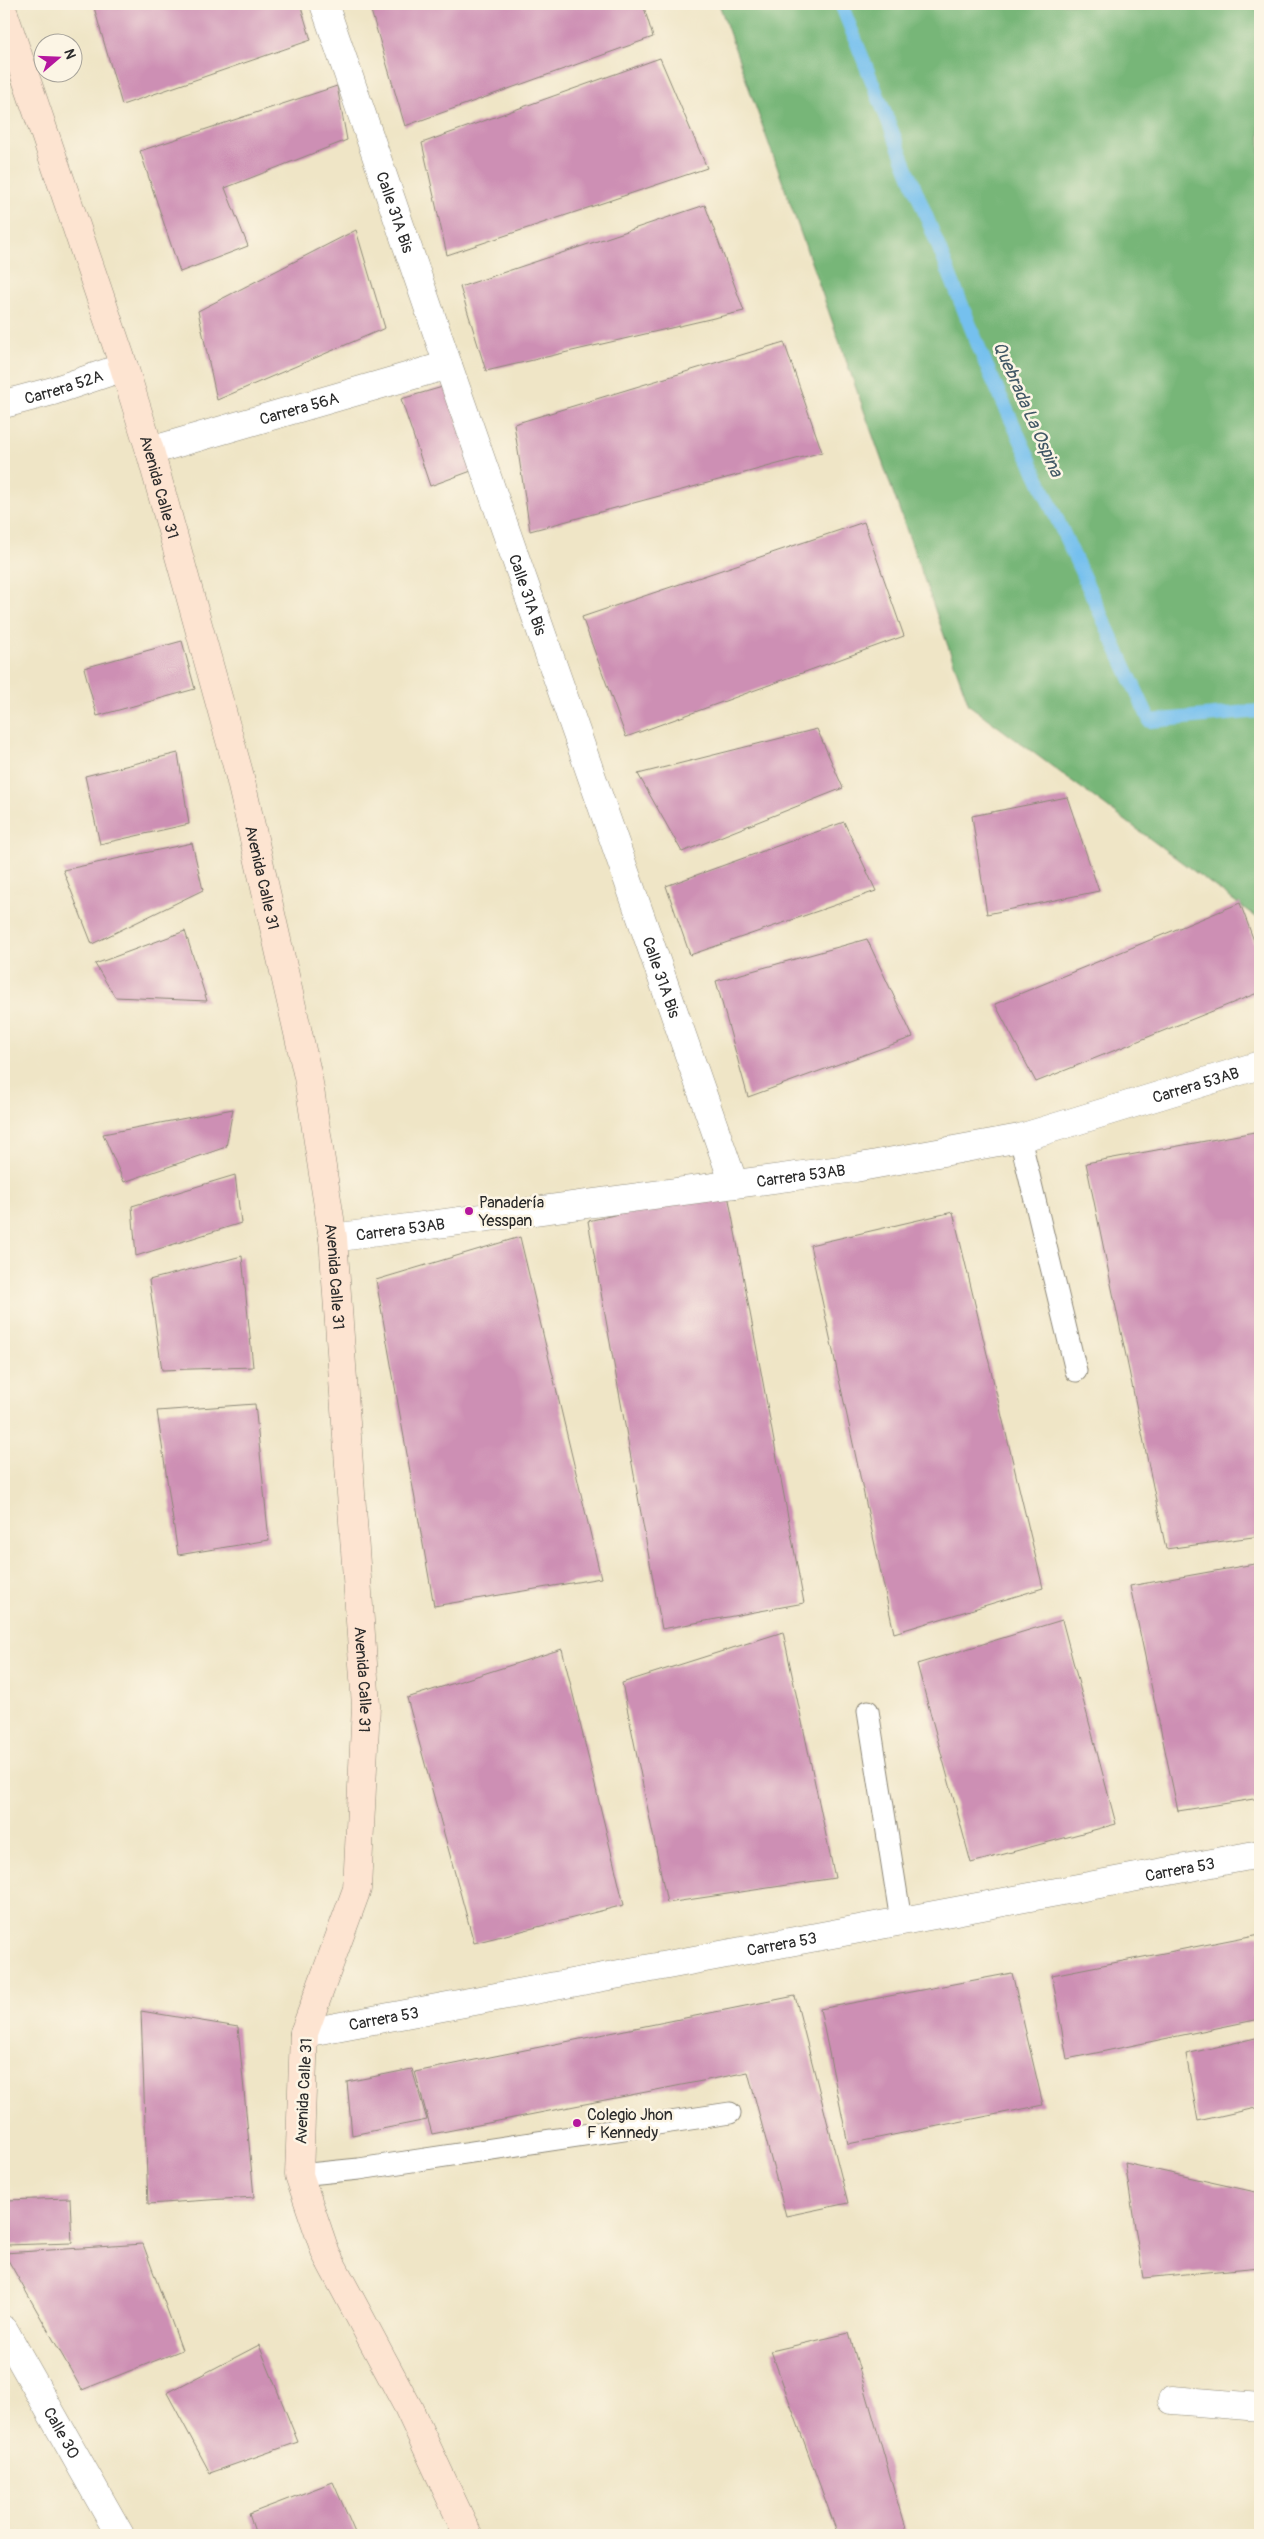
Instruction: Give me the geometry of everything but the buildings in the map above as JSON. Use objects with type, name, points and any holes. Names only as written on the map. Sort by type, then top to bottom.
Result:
[{"type":"street","name":"Calle 31A Bis","points":[[324,4],[734,1184]]},
{"type":"street","name":"Avenida Calle 31","points":[[4,14],[124,367],[150,451],[239,773],[308,1077],[333,1238],[366,1706],[357,1888],[304,2033],[300,2175],[326,2254],[408,2407],[468,2535]]},
{"type":"street","name":"Carrera 56A","points":[[150,451],[448,365]]},
{"type":"street","name":"Carrera 52A","points":[[4,404],[53,391],[124,367]]},
{"type":"street","name":"Carrera 53AB","points":[[333,1238],[855,1168],[1020,1138],[1260,1065]]},
{"type":"street","name":"Carrera 53","points":[[304,2033],[1260,1854]]},
{"type":"street","name":"Calle 30","points":[[4,2330],[120,2535]]},
{"type":"street","points":[[1172,2400],[1260,2407]]},
{"type":"lane","points":[[1020,1138],[1076,1370]]},
{"type":"lane","points":[[868,1711],[901,1921]]},
{"type":"lane","points":[[300,2175],[359,2169],[730,2113]]},
{"type":"green space","points":[[719,4],[1260,4],[1260,920],[969,705]]},
{"type":"waterway","name":"Quebrada La Ospina","points":[[841,4],[986,365],[1150,721],[1260,711]]},
{"type":"place","name":"Panadería Yesspan","points":[[469,1211]]},
{"type":"place","name":"Colegio Jhon F Kennedy","points":[[577,2123]]}]
